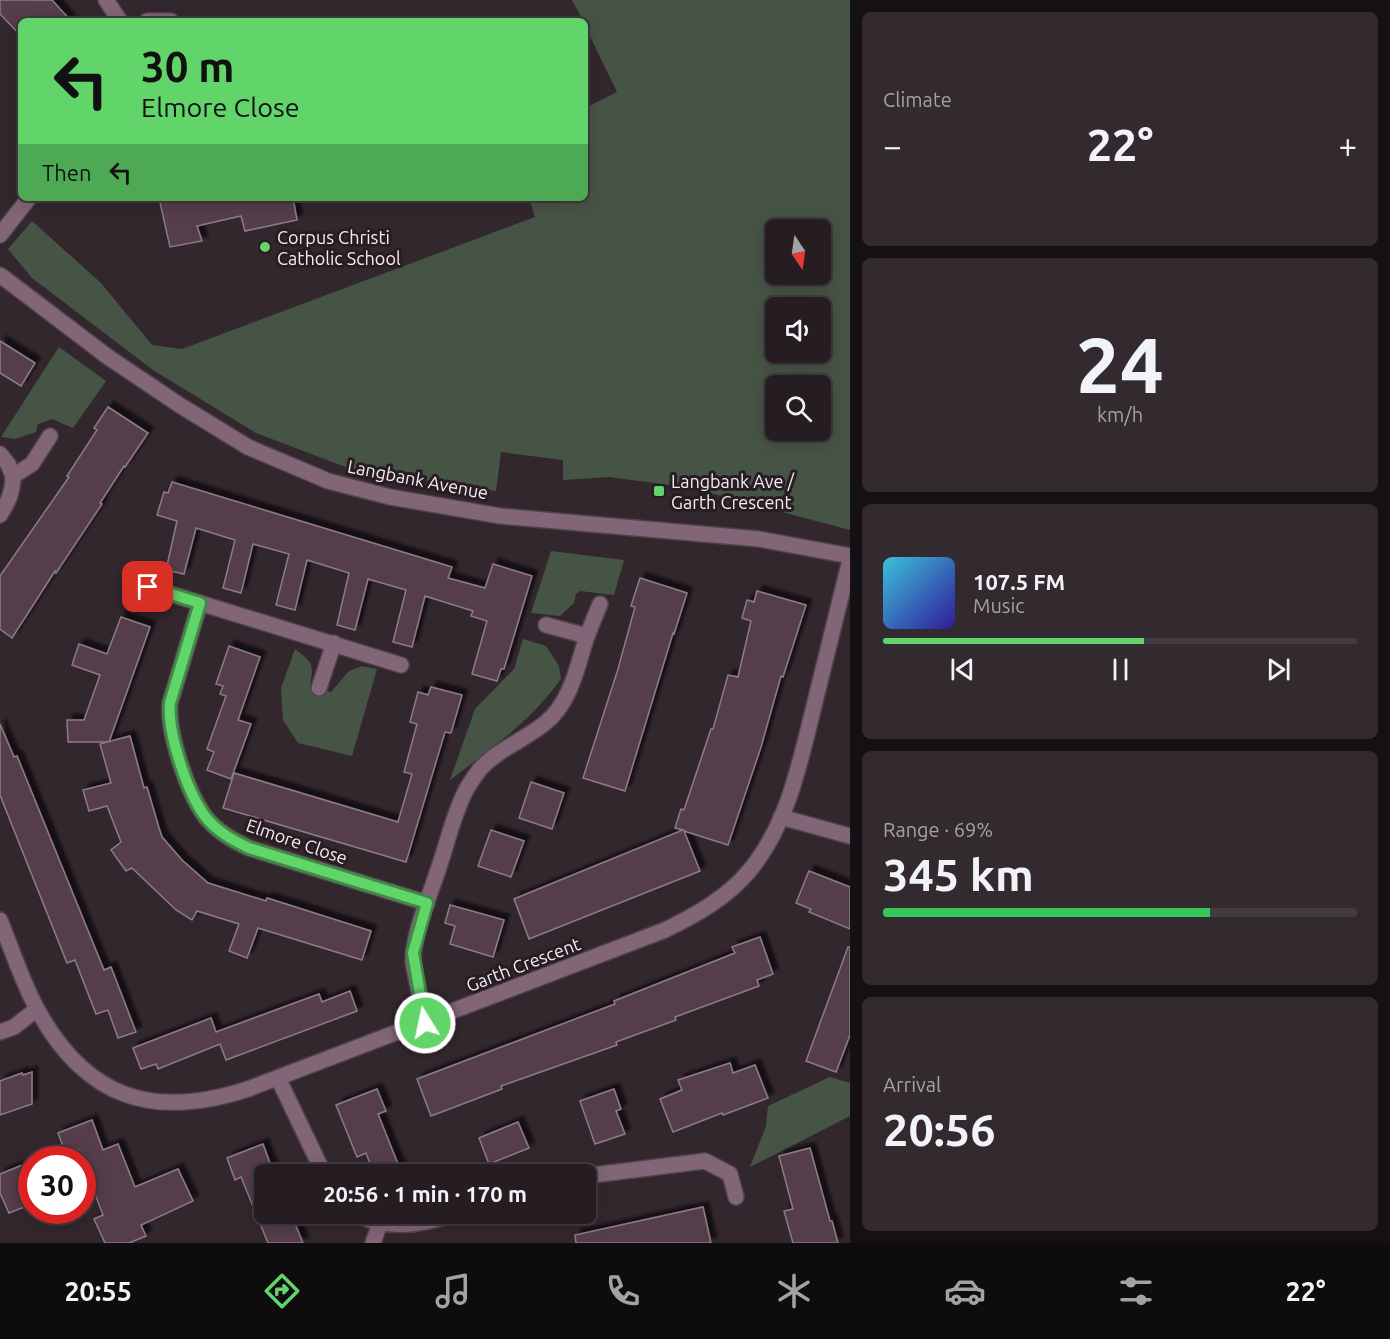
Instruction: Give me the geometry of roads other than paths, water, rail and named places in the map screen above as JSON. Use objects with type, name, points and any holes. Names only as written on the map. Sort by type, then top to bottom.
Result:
[{"type":"street","points":[[106,0],[118,18]]},
{"type":"street","points":[[0,235],[28,201]]},
{"type":"street","name":"Langbank Avenue","points":[[0,275],[108,357],[181,406],[248,447],[328,481],[390,497],[501,516],[759,538],[850,558]]},
{"type":"street","points":[[13,476],[32,464],[50,436]]},
{"type":"street","points":[[0,454],[8,464],[13,476],[13,489],[9,502],[0,515]]},
{"type":"street","name":"Garth Crescent","points":[[0,920],[37,1009],[57,1039],[89,1076],[108,1089],[126,1096],[166,1103],[207,1101],[228,1096],[425,1023],[688,919],[729,891],[749,871],[771,840],[795,779],[850,558]]},
{"type":"street","points":[[148,587],[401,665]]},
{"type":"street","name":"Elmore Close","points":[[200,603],[169,713],[170,725],[186,778],[204,814],[229,838],[249,848],[427,903]]},
{"type":"street","points":[[425,1023],[413,953],[427,903],[465,791],[476,774],[489,761],[544,724],[566,699],[600,604]]},
{"type":"street","points":[[546,625],[587,636]]},
{"type":"street","points":[[319,688],[334,643]]},
{"type":"street","points":[[781,817],[850,836]]},
{"type":"street","points":[[0,1032],[14,1027],[37,1009]]},
{"type":"street","points":[[278,1078],[319,1164]]},
{"type":"street","points":[[596,1175],[705,1161],[730,1174],[736,1197]]},
{"type":"street","points":[[373,1243],[380,1224]]},
{"type":"place","name":"Corpus Christi Catholic School","points":[[265,247]]},
{"type":"place","name":"Langbank Ave / Garth Crescent","points":[[659,491]]}]
